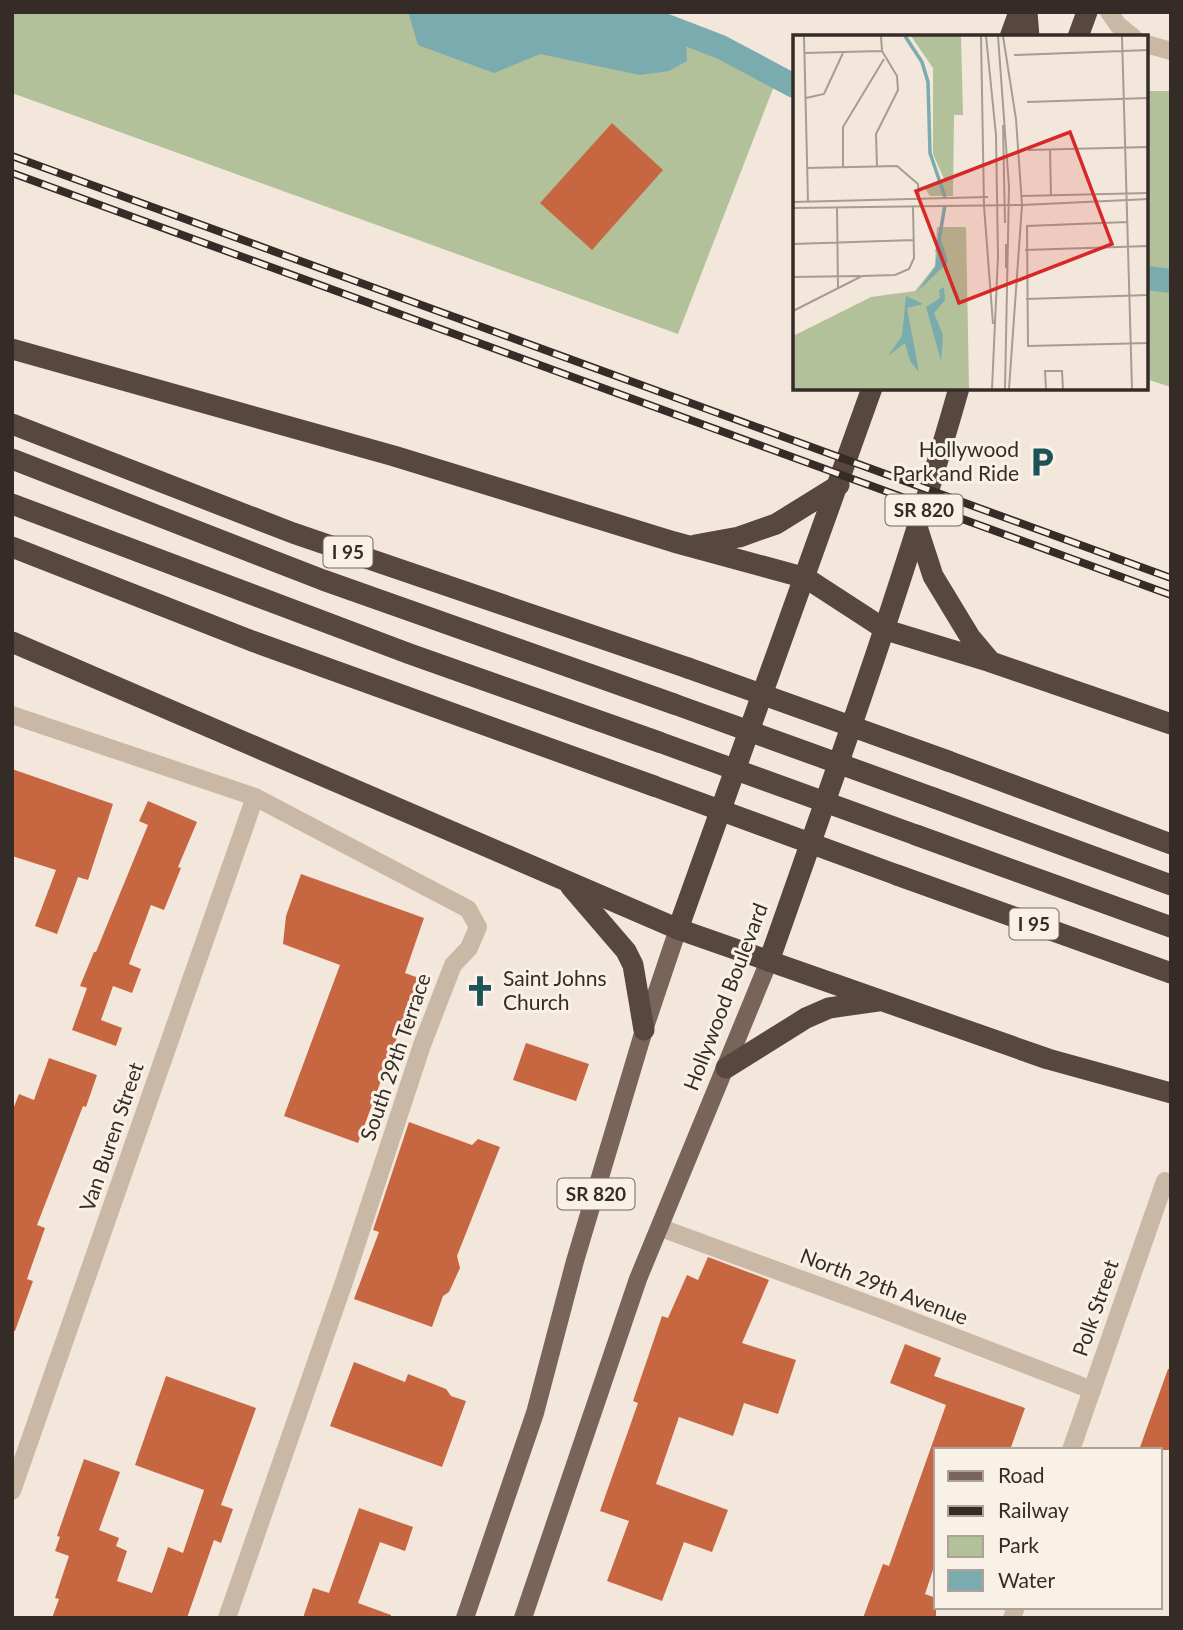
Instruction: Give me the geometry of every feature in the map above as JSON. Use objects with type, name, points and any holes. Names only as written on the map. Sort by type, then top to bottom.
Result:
[{"type":"highway","points":[[1011,35],[1019,12]]},
{"type":"highway","points":[[1027,12],[1029,35]]},
{"type":"highway","points":[[1079,35],[1087,12]]},
{"type":"highway","points":[[12,349],[806,578],[886,630],[991,662],[1171,724]]},
{"type":"highway","name":"SR 820","points":[[678,929],[871,390]]},
{"type":"highway","name":"Hollywood Boulevard","points":[[769,961],[886,630],[958,390]]},
{"type":"highway","name":"I 95","points":[[12,424],[293,533],[688,668],[1171,844]]},
{"type":"highway","points":[[12,459],[323,580],[1171,884]]},
{"type":"highway","points":[[690,546],[739,537],[776,524],[839,485]]},
{"type":"highway","points":[[12,504],[410,654],[1171,927]]},
{"type":"highway","points":[[918,530],[933,576],[970,637],[991,662]]},
{"type":"highway","name":"I 95","points":[[12,547],[253,641],[1171,973]]},
{"type":"highway","points":[[12,642],[678,929],[1048,1059],[1171,1093]]},
{"type":"highway","points":[[564,881],[626,951],[633,965],[644,1030]]},
{"type":"highway","points":[[726,1068],[806,1018],[829,1008],[883,1001]]},
{"type":"main road","name":"SR 820","points":[[465,1618],[535,1413],[575,1261],[644,1030],[678,929]]},
{"type":"main road","name":"Hollywood Boulevard","points":[[523,1618],[638,1279],[769,961]]},
{"type":"street","points":[[1109,12],[1118,25],[1130,35]]},
{"type":"street","points":[[1148,45],[1171,51]]},
{"type":"street","name":"South 29th Terrace","points":[[12,715],[255,797],[468,909],[478,927],[469,948],[453,965],[422,1045],[344,1282],[227,1618]]},
{"type":"street","name":"Van Buren Street","points":[[12,1491],[255,797]]},
{"type":"street","name":"Polk Street","points":[[1072,1448],[1165,1181]]},
{"type":"street","name":"North 29th Avenue","points":[[660,1228],[1092,1390]]},
{"type":"green space","points":[[12,12],[655,12],[781,68],[678,334],[12,93]]},
{"type":"green space","points":[[1148,91],[1171,91],[1171,387],[1148,380]]},
{"type":"water","points":[[408,12],[622,12],[686,42],[687,61],[669,71],[640,75],[540,54],[494,73],[418,45]]},
{"type":"building","points":[[612,123],[663,170],[592,250],[540,203]]},
{"type":"building","points":[[12,769],[113,804],[88,880],[78,877],[57,934],[35,926],[56,870],[12,856]]},
{"type":"building","points":[[148,801],[197,822],[164,910],[151,905],[129,964],[141,969],[132,993],[113,986],[101,1020],[122,1028],[116,1046],[72,1030],[87,988],[80,986],[148,825],[139,821]]},
{"type":"building","points":[[301,874],[424,918],[405,973],[419,978],[358,1143],[284,1116],[340,965],[283,944],[286,916]]},
{"type":"building","points":[[526,1043],[589,1064],[576,1101],[513,1080]]},
{"type":"building","points":[[49,1058],[97,1075],[37,1225],[45,1228],[27,1279],[33,1281],[15,1331],[12,1330],[12,1112],[19,1094],[34,1100]]},
{"type":"building","points":[[409,1122],[472,1145],[478,1139],[500,1147],[457,1256],[460,1268],[449,1292],[443,1296],[432,1327],[354,1299],[379,1232],[373,1230]]},
{"type":"building","points":[[708,1257],[769,1280],[742,1343],[796,1360],[778,1414],[744,1403],[733,1436],[679,1417],[656,1484],[728,1510],[712,1552],[684,1542],[662,1601],[607,1581],[629,1521],[600,1511],[638,1403],[633,1401],[662,1316],[668,1318],[687,1275],[698,1280]]},
{"type":"building","points":[[905,1344],[941,1358],[934,1376],[1025,1408],[1011,1448],[934,1448],[934,1567],[925,1594],[934,1597],[936,1618],[863,1618],[883,1564],[889,1566],[946,1405],[890,1383]]},
{"type":"building","points":[[354,1362],[405,1382],[408,1374],[446,1389],[451,1396],[466,1401],[442,1467],[330,1426]]},
{"type":"building","points":[[1168,1369],[1171,1369],[1171,1450],[1140,1448]]},
{"type":"building","points":[[166,1376],[256,1408],[221,1505],[233,1509],[221,1543],[214,1540],[187,1618],[52,1618],[59,1599],[55,1598],[69,1556],[55,1551],[60,1537],[57,1536],[84,1459],[120,1472],[99,1530],[119,1538],[116,1546],[127,1551],[117,1581],[152,1593],[168,1547],[183,1553],[204,1490],[135,1465]]},
{"type":"building","points":[[359,1508],[413,1527],[405,1551],[380,1542],[358,1603],[391,1615],[391,1618],[303,1618],[313,1588],[329,1593]]},
{"type":"waterway","points":[[630,12],[721,47],[793,85]]},
{"type":"waterway","points":[[1148,278],[1171,281]]},
{"type":"railway","points":[[12,156],[1171,578]]},
{"type":"railway","points":[[12,173],[1171,595]]},
{"type":"place","name":"Hollywood Park and Ride","points":[[1042,462]]},
{"type":"place","name":"Saint Johns Church","points":[[480,991]]}]
